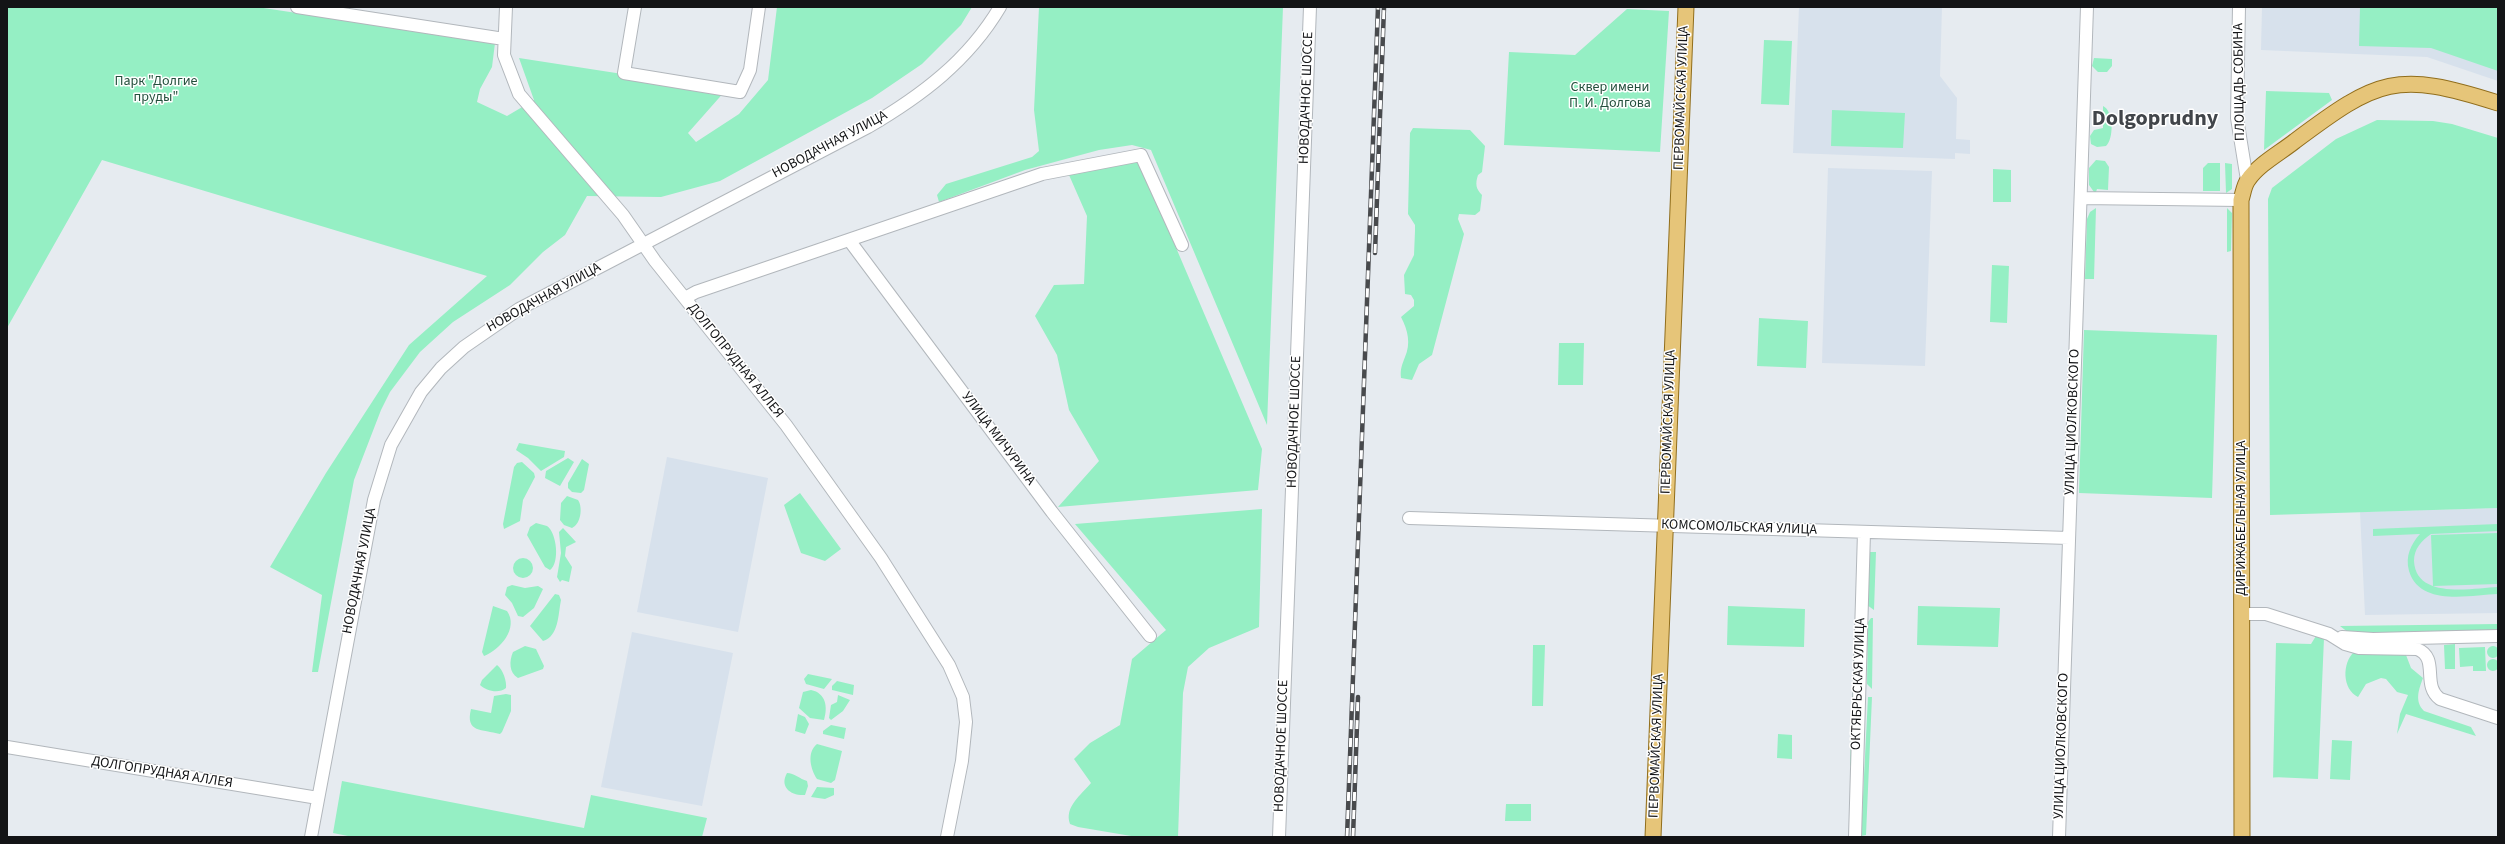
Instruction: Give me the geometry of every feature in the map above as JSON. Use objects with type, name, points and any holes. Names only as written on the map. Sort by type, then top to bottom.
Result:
[{"type":"main road","name":"ПЕРВОМАЙСКАЯ УЛИЦА","points":[[1653,837],[1686,7]]},
{"type":"main road","points":[[2247,180],[2261,166],[2339,109],[2370,91],[2395,84],[2415,83],[2449,89],[2498,103]]},
{"type":"main road","name":"ДИРИЖАБЕЛЬНАЯ УЛИЦА","points":[[2242,837],[2241,200],[2247,180]]},
{"type":"street","points":[[297,7],[504,42]]},
{"type":"street","name":"ДОЛГОПРУДНАЯ АЛЛЕЯ","points":[[506,7],[504,42],[506,63],[519,94],[623,215],[685,298],[786,424],[848,510],[916,611],[949,664],[959,686],[965,709],[965,743],[947,837]]},
{"type":"street","points":[[635,7],[624,73],[733,94],[740,92],[746,82],[759,7]]},
{"type":"street","name":"НОВОДАЧНАЯ УЛИЦА","points":[[311,837],[369,521],[381,473],[391,445],[404,418],[421,392],[441,368],[488,328],[519,309],[868,127],[905,105],[953,68],[980,37],[1000,7]]},
{"type":"street","name":"НОВОДАЧНОЕ ШОССЕ","points":[[1279,837],[1310,7]]},
{"type":"street","name":"УЛИЦА ЦИОЛКОВСКОГО","points":[[2059,837],[2087,7]]},
{"type":"street","name":"ПЛОЩАДЬ СОБИНА","points":[[2239,7],[2238,118],[2242,158],[2247,180]]},
{"type":"street","points":[[685,298],[696,292],[1042,174],[1141,155],[1182,245]]},
{"type":"street","points":[[2081,198],[2241,200]]},
{"type":"street","name":"УЛИЦА МИЧУРИНА","points":[[849,240],[1043,499],[1150,636]]},
{"type":"street","name":"КОМСОМОЛЬСКАЯ УЛИЦА","points":[[1409,518],[2069,538]]},
{"type":"street","name":"ОКТЯБРЬСКАЯ УЛИЦА","points":[[1855,837],[1864,532]]},
{"type":"street","points":[[2242,614],[2266,614],[2332,636],[2346,644],[2359,648],[2417,649],[2425,652],[2429,658],[2431,688],[2434,695],[2440,699],[2498,718]]},
{"type":"street","points":[[2332,636],[2373,639],[2498,636]]},
{"type":"street","name":"ДОЛГОПРУДНАЯ АЛЛЕЯ","points":[[7,746],[318,798]]},
{"type":"shaded area","points":[[1799,7],[1942,7],[1940,76],[1957,98],[1956,139],[1970,140],[1970,154],[1955,153],[1955,159],[1793,153]]},
{"type":"shaded area","points":[[2262,7],[2498,7],[2498,81],[2427,57],[2261,50]]},
{"type":"shaded area","points":[[1828,168],[1932,171],[1925,366],[1822,363]]},
{"type":"shaded area","points":[[667,457],[768,478],[738,632],[637,612]]},
{"type":"shaded area","points":[[2498,508],[2498,613],[2365,615],[2360,512]]},
{"type":"shaded area","points":[[632,632],[733,653],[702,806],[601,787]]},
{"type":"green space","name":"Парк \"Долгие пруды\"","points":[[7,7],[257,7],[495,43],[492,67],[480,89],[477,102],[507,116],[534,100],[519,58],[726,90],[688,133],[696,142],[739,114],[768,80],[777,7],[972,7],[961,25],[922,64],[872,98],[720,181],[661,197],[587,196],[565,235],[543,252],[510,285],[453,322],[420,352],[390,392],[381,410],[354,480],[318,672],[312,672],[322,595],[270,567],[326,473],[409,345],[487,276],[102,160],[7,328]]},
{"type":"green space","points":[[1039,7],[1283,7],[1267,425],[1151,150],[1132,145],[1099,150],[1025,170],[939,202],[937,195],[946,184],[1032,157],[1039,151],[1034,110]]},
{"type":"green space","points":[[2360,7],[2498,7],[2498,71],[2431,48],[2359,46]]},
{"type":"green space","name":"Сквер имени П. И. Долгова","points":[[1627,9],[1669,11],[1660,152],[1504,145],[1509,52],[1575,55]]},
{"type":"green space","points":[[1764,40],[1792,41],[1789,105],[1761,104]]},
{"type":"green space","points":[[2094,58],[2112,59],[2112,66],[2107,72],[2098,72],[2092,66]]},
{"type":"green space","points":[[2266,91],[2329,93],[2332,100],[2264,150]]},
{"type":"green space","points":[[2103,106],[2107,109],[2111,119],[2111,132],[2109,142],[2106,146],[2097,147],[2091,144],[2090,136],[2094,130],[2103,128]]},
{"type":"green space","points":[[1832,110],[1905,113],[1903,148],[1831,146]]},
{"type":"green space","points":[[2377,120],[2433,121],[2452,124],[2498,138],[2498,508],[2270,515],[2268,199],[2272,188],[2336,139]]},
{"type":"green space","points":[[1413,128],[1470,130],[1485,146],[1482,172],[1478,175],[1477,181],[1478,191],[1482,195],[1480,211],[1475,215],[1459,214],[1458,219],[1464,234],[1432,355],[1419,364],[1412,380],[1401,378],[1402,367],[1408,347],[1408,337],[1401,317],[1414,306],[1414,300],[1411,295],[1405,294],[1404,275],[1414,255],[1415,225],[1408,214],[1410,133]]},
{"type":"green space","points":[[2096,160],[2105,161],[2109,167],[2108,190],[2097,189],[2096,192],[2094,192],[2089,185],[2089,168]]},
{"type":"green space","points":[[1139,161],[1262,449],[1258,490],[1058,507],[1099,461],[1069,410],[1057,355],[1035,316],[1054,285],[1084,284],[1087,216],[1069,175]]},
{"type":"green space","points":[[2208,163],[2220,163],[2220,191],[2203,191],[2203,168]]},
{"type":"green space","points":[[2225,163],[2232,164],[2232,189],[2226,193]]},
{"type":"green space","points":[[1993,169],[2011,170],[2011,202],[1993,202]]},
{"type":"green space","points":[[2096,208],[2094,279],[2085,279],[2087,219],[2090,212]]},
{"type":"green space","points":[[2227,208],[2232,213],[2231,251],[2227,252]]},
{"type":"green space","points":[[1992,265],[2009,266],[2007,323],[1990,322]]},
{"type":"green space","points":[[1759,318],[1808,321],[1806,368],[1757,366]]},
{"type":"green space","points":[[2084,330],[2217,335],[2212,498],[2079,493]]},
{"type":"green space","points":[[1559,343],[1584,343],[1583,385],[1558,385]]},
{"type":"green space","points":[[519,443],[565,451],[564,457],[541,471],[528,458],[516,450]]},
{"type":"green space","points":[[568,458],[574,462],[560,486],[545,478],[546,471]]},
{"type":"green space","points":[[582,459],[589,464],[584,490],[581,493],[572,492],[568,488],[568,483]]},
{"type":"green space","points":[[522,462],[534,473],[535,477],[523,500],[520,521],[504,529],[503,524],[514,467],[517,463]]},
{"type":"green space","points":[[800,493],[841,549],[825,561],[801,553],[784,505]]},
{"type":"green space","points":[[567,496],[578,500],[580,503],[581,511],[579,519],[572,528],[564,525],[560,520],[561,503]]},
{"type":"green space","points":[[1262,509],[1259,627],[1209,648],[1188,667],[1183,693],[1178,837],[1137,837],[1078,827],[1070,824],[1069,812],[1071,807],[1091,783],[1074,759],[1090,743],[1120,725],[1132,659],[1166,630],[1075,524]]},
{"type":"green space","points":[[536,523],[547,526],[555,541],[555,561],[550,570],[545,567],[527,535],[530,527]]},
{"type":"green space","points":[[2498,524],[2498,531],[2431,534],[2424,539],[2419,546],[2415,553],[2414,561],[2417,573],[2424,582],[2435,587],[2461,589],[2498,587],[2498,594],[2460,597],[2435,594],[2424,590],[2415,582],[2408,566],[2408,555],[2414,542],[2420,534],[2373,536],[2373,529]]},
{"type":"green space","points":[[563,528],[576,542],[566,547],[565,556],[572,567],[569,582],[562,580],[560,582],[557,577],[561,553],[559,532]]},
{"type":"green space","points":[[2498,533],[2498,584],[2433,586],[2431,535]]},
{"type":"green space","points":[[1870,552],[1876,552],[1874,610],[1867,605]]},
{"type":"green space","points":[[523,558],[530,561],[533,568],[530,575],[523,578],[516,575],[513,568],[516,561]]},
{"type":"green space","points":[[512,585],[525,588],[538,586],[543,589],[534,608],[523,617],[518,616],[512,603],[505,595],[507,587]]},
{"type":"green space","points":[[555,594],[559,595],[561,600],[557,624],[552,635],[543,641],[530,626]]},
{"type":"green space","points":[[493,606],[507,611],[511,624],[506,638],[501,644],[496,649],[484,656],[482,652]]},
{"type":"green space","points":[[1728,606],[1805,609],[1804,647],[1727,645]]},
{"type":"green space","points":[[1918,606],[2000,608],[1998,647],[1917,645]]},
{"type":"green space","points":[[1871,618],[1873,618],[1872,689],[1867,684],[1868,622]]},
{"type":"green space","points":[[1855,619],[1853,764],[1850,766]]},
{"type":"green space","points":[[2498,624],[2498,630],[2349,633],[2340,626]]},
{"type":"green space","points":[[2316,636],[2324,638],[2318,779],[2273,777],[2276,643],[2311,644]]},
{"type":"green space","points":[[2455,644],[2455,669],[2445,669],[2444,645]]},
{"type":"green space","points":[[1533,645],[1545,645],[1543,706],[1532,706]]},
{"type":"green space","points":[[525,646],[536,649],[544,666],[543,669],[518,678],[511,670],[511,659],[513,652]]},
{"type":"green space","points":[[2493,646],[2497,648],[2499,652],[2497,656],[2493,658],[2489,656],[2487,652],[2489,648]]},
{"type":"green space","points":[[2485,647],[2486,671],[2473,671],[2473,666],[2460,667],[2459,648]]},
{"type":"green space","points":[[2354,652],[2406,655],[2411,668],[2423,678],[2418,699],[2424,711],[2471,727],[2476,736],[2406,714],[2397,734],[2400,714],[2408,695],[2397,692],[2386,679],[2381,678],[2366,684],[2358,697],[2349,688],[2346,676],[2347,663]]},
{"type":"green space","points":[[2493,659],[2497,661],[2499,665],[2497,669],[2493,671],[2489,669],[2487,665],[2489,661]]},
{"type":"green space","points":[[497,665],[501,669],[504,676],[506,688],[500,691],[486,689],[480,685],[482,680]]},
{"type":"green space","points":[[808,674],[832,679],[824,689],[806,684],[804,679]]},
{"type":"green space","points":[[837,681],[854,685],[853,695],[832,690],[832,686]]},
{"type":"green space","points":[[811,690],[820,694],[825,701],[826,710],[824,720],[810,718],[799,708],[803,692]]},
{"type":"green space","points":[[506,694],[511,695],[511,711],[502,732],[500,734],[476,729],[470,722],[471,709],[491,713],[494,696]]},
{"type":"green space","points":[[838,695],[850,700],[843,711],[831,720],[829,718],[831,705],[837,702]]},
{"type":"green space","points":[[1868,697],[1872,697],[1866,835],[1861,836]]},
{"type":"green space","points":[[798,714],[805,717],[809,724],[805,734],[795,731]]},
{"type":"green space","points":[[831,725],[846,728],[844,739],[823,734],[823,731]]},
{"type":"green space","points":[[1778,734],[1792,735],[1792,759],[1777,758]]},
{"type":"green space","points":[[2332,740],[2352,741],[2350,780],[2330,779]]},
{"type":"green space","points":[[817,744],[842,751],[835,780],[831,783],[817,779],[811,766],[812,752]]},
{"type":"green space","points":[[787,773],[807,781],[808,786],[805,795],[795,794],[788,790],[784,782]]},
{"type":"green space","points":[[342,781],[584,828],[591,795],[707,818],[702,837],[353,837],[333,833]]},
{"type":"green space","points":[[817,787],[834,788],[834,795],[825,799],[811,797]]},
{"type":"green space","points":[[1506,804],[1531,804],[1531,821],[1505,821]]},
{"type":"railway","points":[[1347,837],[1378,7]]},
{"type":"railway","points":[[1375,253],[1384,7]]},
{"type":"railway","points":[[1353,837],[1358,697]]},
{"type":"district","name":"Dolgoprudny","points":[[2155,120]]}]
